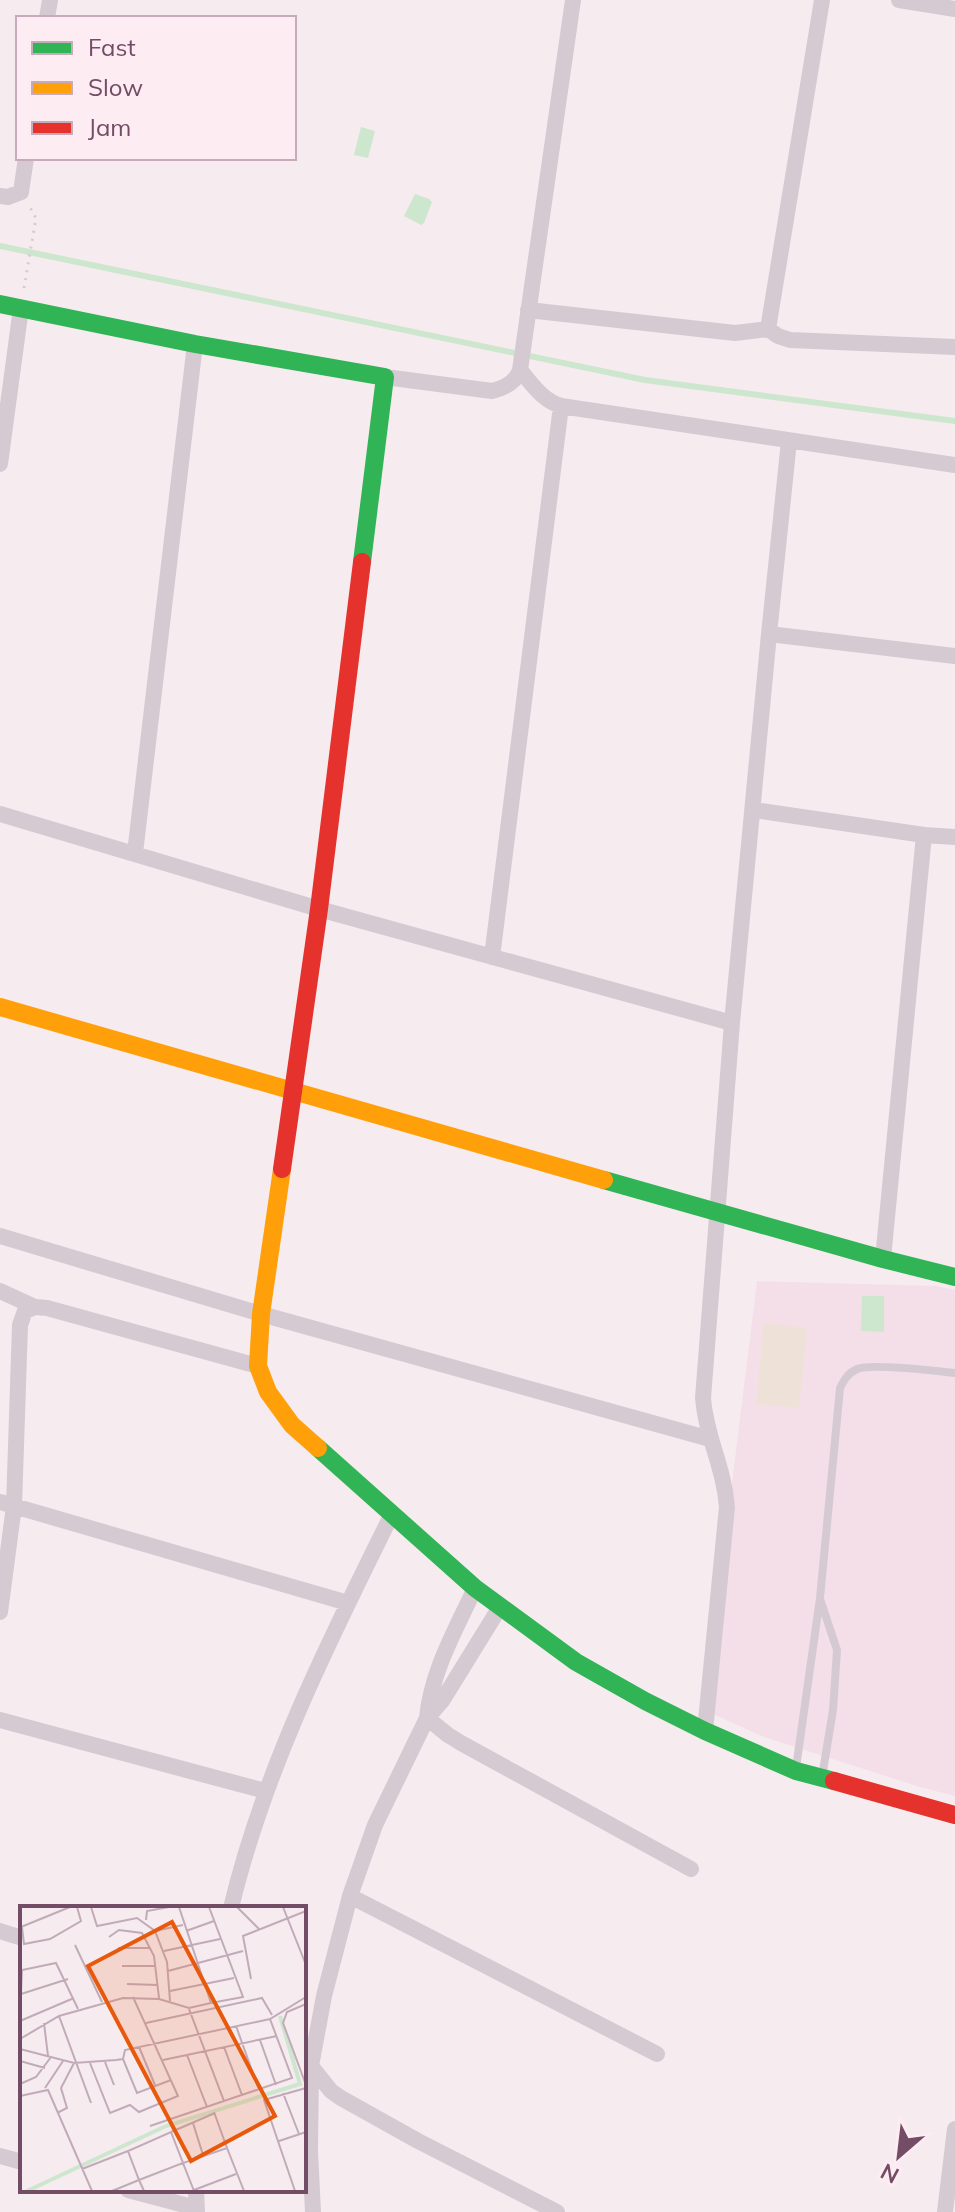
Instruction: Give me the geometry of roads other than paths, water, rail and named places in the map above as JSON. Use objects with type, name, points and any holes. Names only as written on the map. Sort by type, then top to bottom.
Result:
[{"type":"street","points":[[0,304],[195,344],[385,377],[492,391],[500,389],[517,378],[521,364],[573,0]]},
{"type":"street","points":[[768,329],[822,0]]},
{"type":"street","points":[[899,0],[955,9]]},
{"type":"street","points":[[0,196],[8,197],[21,192],[26,160]]},
{"type":"street","points":[[0,464],[21,308]]},
{"type":"street","points":[[528,310],[735,333],[768,329],[790,340],[955,347]]},
{"type":"street","points":[[135,853],[195,344]]},
{"type":"street","points":[[521,364],[539,393],[551,403],[561,406],[955,465]]},
{"type":"street","points":[[385,377],[319,909],[261,1314],[258,1366],[268,1392],[292,1425],[475,1588],[576,1662],[705,1731],[796,1771],[955,1815]]},
{"type":"street","points":[[492,957],[561,406]]},
{"type":"street","points":[[705,1731],[727,1507],[725,1485],[705,1422],[703,1398],[732,1023],[789,441]]},
{"type":"street","points":[[769,634],[955,656]]},
{"type":"street","points":[[754,810],[955,837]]},
{"type":"street","points":[[0,814],[319,909],[732,1023]]},
{"type":"street","points":[[883,1259],[924,835]]},
{"type":"street","points":[[0,1007],[718,1213],[955,1277]]},
{"type":"street","points":[[0,1236],[261,1314],[710,1439]]},
{"type":"street","points":[[0,1291],[35,1307],[258,1366]]},
{"type":"street","points":[[0,1612],[20,1325],[25,1311],[35,1307]]},
{"type":"street","points":[[7,1504],[348,1603]]},
{"type":"street","points":[[232,1906],[265,1791],[348,1603],[392,1514]]},
{"type":"street","points":[[427,1718],[434,1682],[475,1588]]},
{"type":"street","points":[[313,2212],[311,2066],[324,1996],[350,1896],[375,1825],[427,1718],[442,1701],[500,1607]]},
{"type":"street","points":[[427,1718],[461,1743],[691,1869]]},
{"type":"street","points":[[0,1720],[265,1791]]},
{"type":"street","points":[[350,1896],[657,2054]]},
{"type":"street","points":[[0,1931],[20,1937]]},
{"type":"street","points":[[311,2066],[331,2091],[341,2098],[557,2212]]},
{"type":"street","points":[[945,2212],[955,2129]]},
{"type":"street","points":[[0,2156],[20,2161]]},
{"type":"street","points":[[135,2192],[196,2210]]},
{"type":"lane","points":[[796,1771],[820,1598],[840,1388],[846,1377],[860,1368],[955,1373]]},
{"type":"lane","points":[[820,1598],[837,1650],[833,1710],[822,1778]]},
{"type":"waterway","points":[[0,246],[645,380],[955,421]]}]
